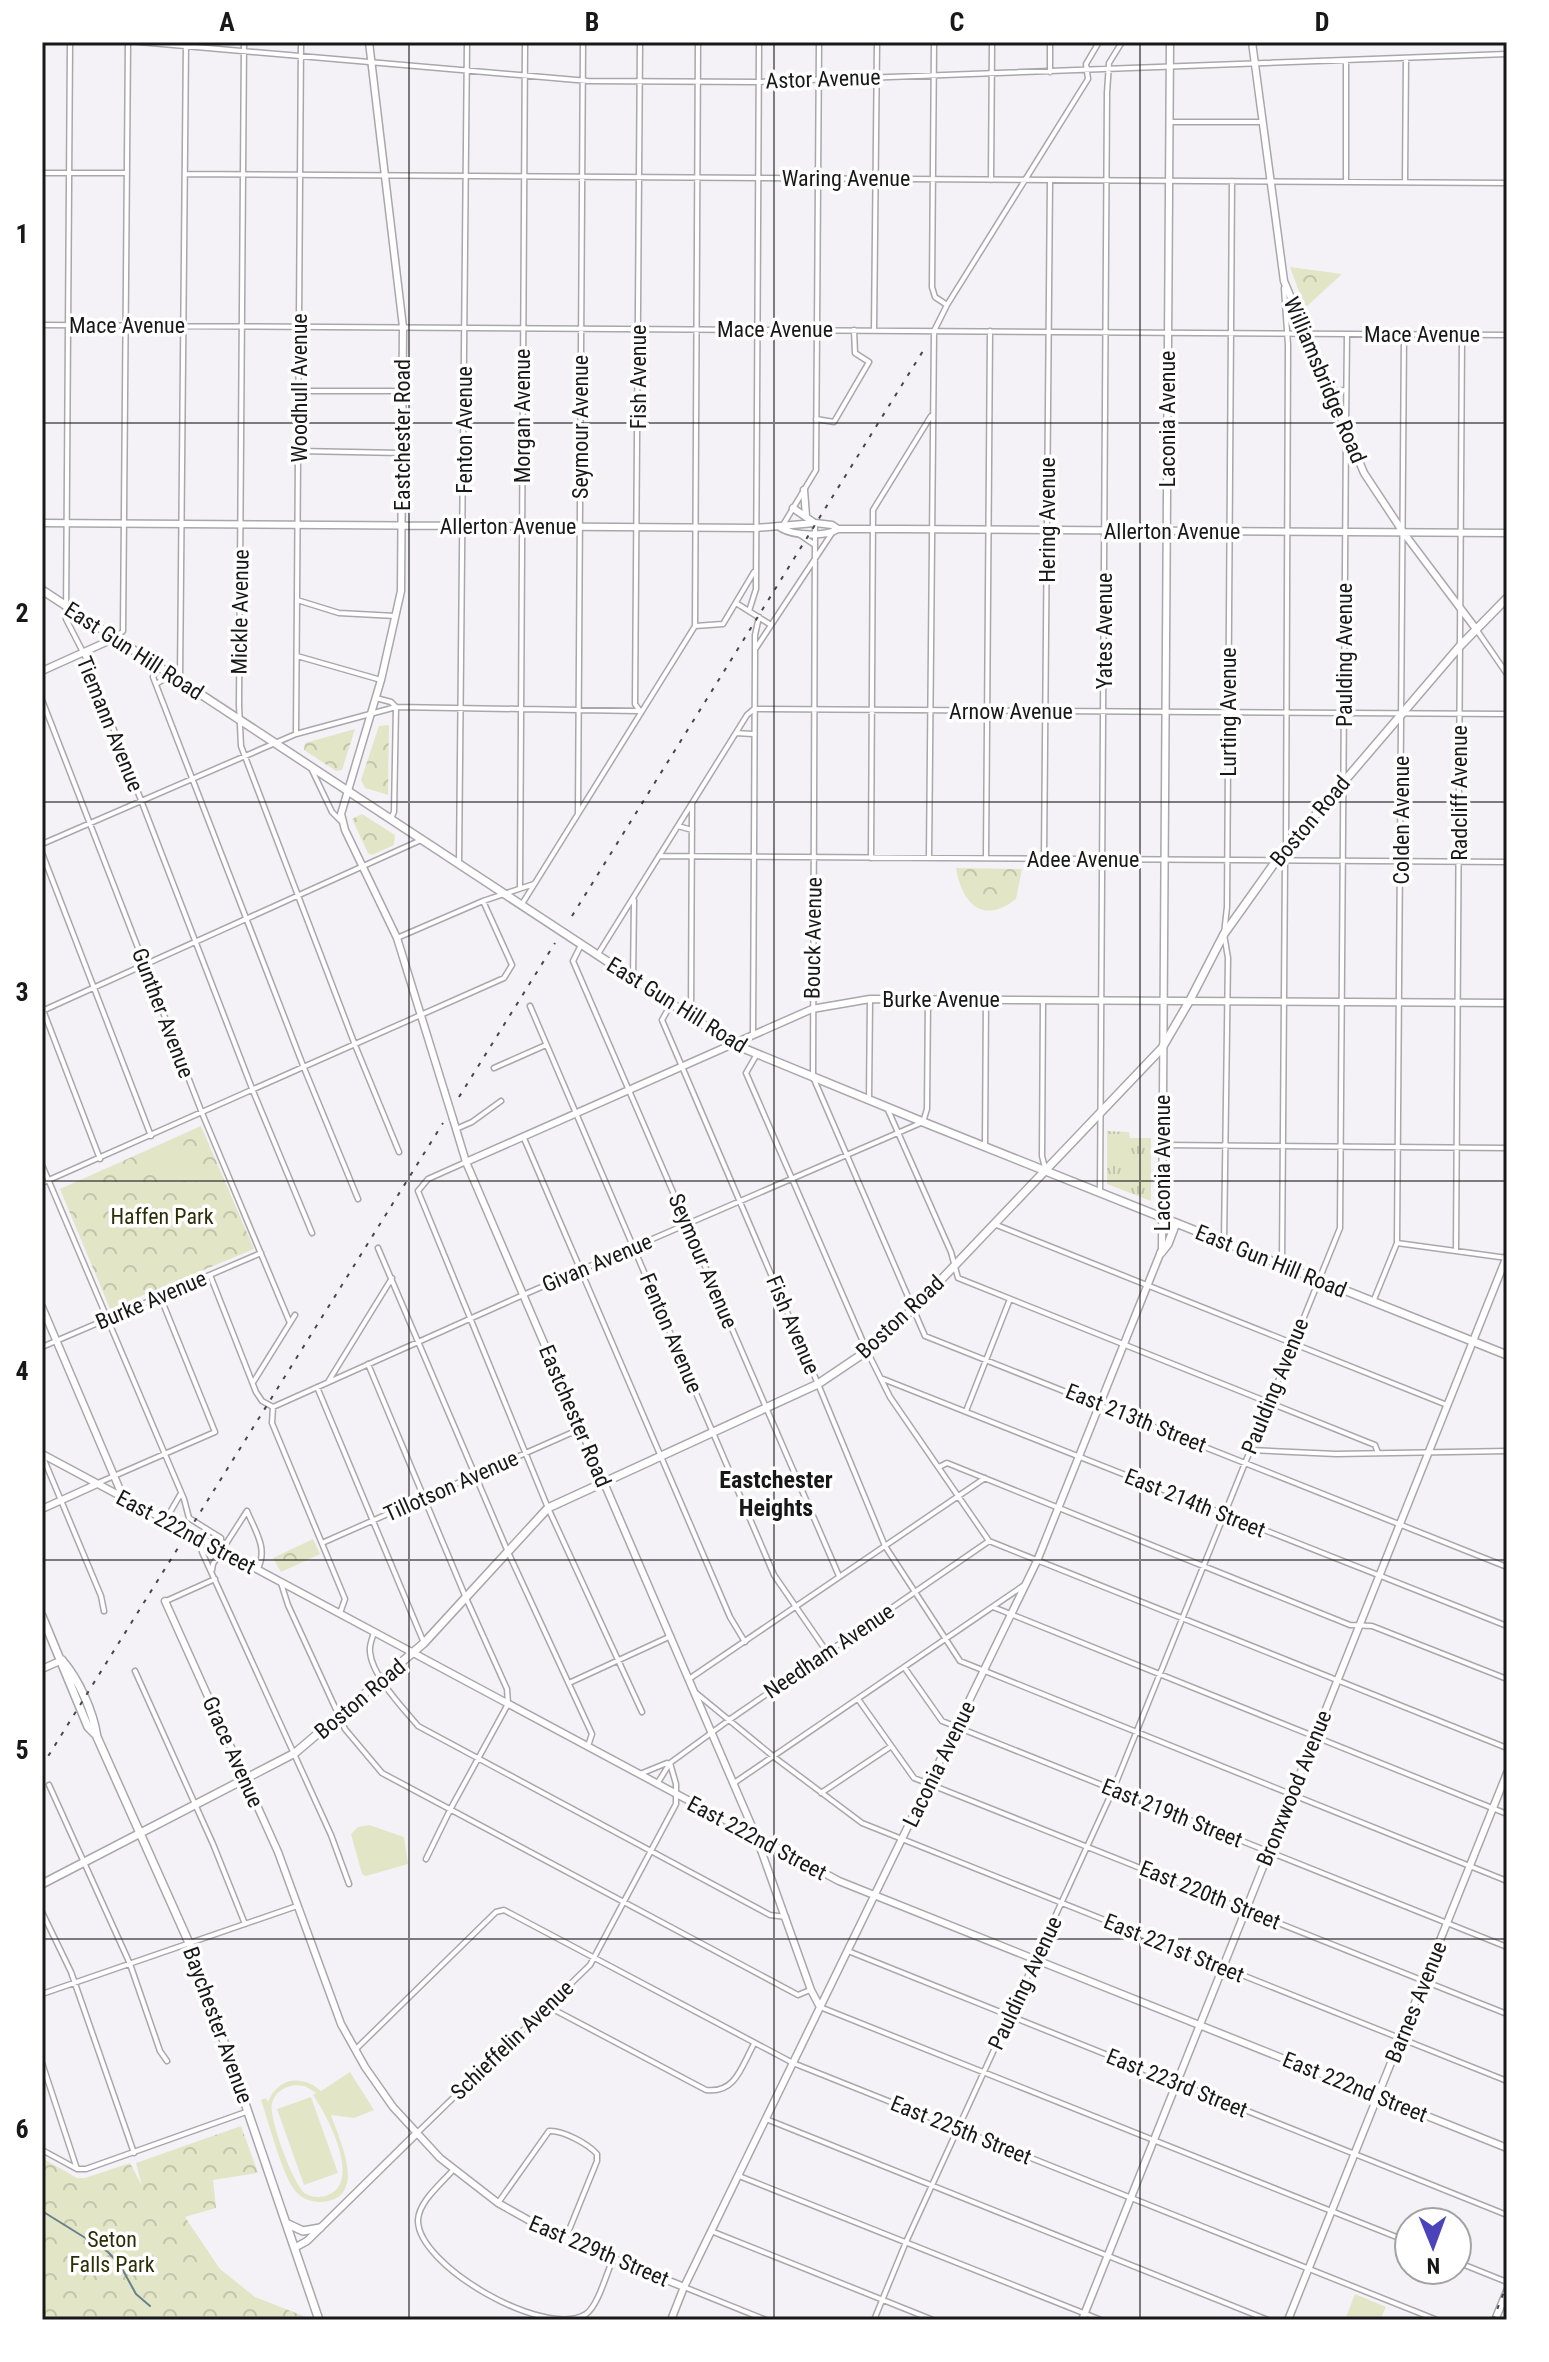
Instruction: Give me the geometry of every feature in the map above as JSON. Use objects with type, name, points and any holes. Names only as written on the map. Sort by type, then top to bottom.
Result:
[{"type":"main road","name":"East Gun Hill Road","points":[[42,590],[733,1044],[1507,1355]]},
{"type":"main road","name":"Boston Road","points":[[42,1884],[295,1753],[414,1653],[548,1508],[818,1384],[867,1351],[913,1310],[1162,1048],[1224,934],[1276,861],[1460,646],[1507,598]]},
{"type":"main road","points":[[1161,1253],[1176,1223]]},
{"type":"main road","name":"Baychester Avenue","points":[[42,1616],[85,1701],[97,1737],[189,1943],[319,2320]]},
{"type":"main road","points":[[288,2223],[303,2231],[320,2228]]},
{"type":"street","name":"Tiemann Avenue","points":[[70,42],[66,619],[83,653],[253,1091],[312,1233]]},
{"type":"street","points":[[42,671],[115,638],[123,631],[128,42]]},
{"type":"street","name":"Astor Avenue","points":[[139,42],[582,81],[758,82],[1507,54]]},
{"type":"street","name":"Mickle Avenue","points":[[244,42],[239,720],[243,756],[399,1152]]},
{"type":"street","name":"Woodhull Avenue","points":[[296,734],[301,42]]},
{"type":"street","name":"Eastchester Road","points":[[342,822],[342,809],[381,680],[401,591],[403,327],[369,42]]},
{"type":"street","name":"Fenton Avenue","points":[[459,865],[467,42]]},
{"type":"street","name":"Morgan Avenue","points":[[520,887],[525,42]]},
{"type":"street","name":"Seymour Avenue","points":[[578,813],[583,42]]},
{"type":"street","name":"Fish Avenue","points":[[640,42],[635,704],[640,711]]},
{"type":"street","points":[[521,906],[695,626],[698,42]]},
{"type":"street","points":[[749,611],[756,589],[755,329],[759,42]]},
{"type":"street","points":[[781,528],[816,470],[819,42]]},
{"type":"street","points":[[874,331],[877,42]]},
{"type":"street","points":[[934,42],[932,287],[935,297],[947,305]]},
{"type":"street","points":[[991,180],[992,42]]},
{"type":"street","points":[[1050,42],[1050,72]]},
{"type":"street","points":[[929,858],[934,331],[947,305],[1088,79],[1086,64],[1099,42]]},
{"type":"street","points":[[1109,70],[1109,63],[1122,42]]},
{"type":"street","name":"Laconia Avenue","points":[[671,2320],[711,2231],[1037,1561],[1161,1253],[1170,42]]},
{"type":"street","name":"Williamsbridge Road","points":[[1252,42],[1284,281],[1304,333],[1364,473],[1403,532],[1507,674]]},
{"type":"street","points":[[180,681],[186,44]]},
{"type":"street","points":[[1405,182],[1406,58]]},
{"type":"street","points":[[1346,60],[1346,182]]},
{"type":"street","name":"Yates Avenue","points":[[1100,1192],[1109,70]]},
{"type":"street","points":[[1170,122],[1263,122]]},
{"type":"street","points":[[42,173],[126,173]]},
{"type":"street","name":"Waring Avenue","points":[[185,174],[1507,183]]},
{"type":"street","name":"Hering Avenue","points":[[1044,859],[1050,180]]},
{"type":"street","name":"Lurting Avenue","points":[[1224,1242],[1232,181]]},
{"type":"street","points":[[1284,281],[1287,333],[1286,848]]},
{"type":"street","name":"Mace Avenue","points":[[42,325],[1507,335]]},
{"type":"street","points":[[816,419],[834,422],[869,362],[855,353],[854,330]]},
{"type":"street","points":[[986,858],[990,331]]},
{"type":"street","name":"Paulding Avenue","points":[[874,2320],[906,2242],[1113,1790],[1340,1228],[1347,334]]},
{"type":"street","name":"Colden Avenue","points":[[1373,1302],[1397,1243],[1404,334]]},
{"type":"street","name":"Radcliff Avenue","points":[[1456,1251],[1462,334]]},
{"type":"street","points":[[1329,391],[1346,390]]},
{"type":"street","points":[[299,391],[402,391]]},
{"type":"street","points":[[871,858],[873,510],[931,415]]},
{"type":"street","points":[[917,438],[931,438]]},
{"type":"street","points":[[299,451],[402,453]]},
{"type":"street","points":[[804,490],[806,516]]},
{"type":"street","points":[[793,508],[815,523]]},
{"type":"street","name":"Allerton Avenue","points":[[42,523],[781,528],[797,533],[873,529],[1507,533]]},
{"type":"street","name":"Allerton Avenue","points":[[781,528],[787,524],[815,523],[832,525],[835,531]]},
{"type":"street","name":"Bouck Avenue","points":[[815,523],[813,1077],[913,1310]]},
{"type":"street","points":[[755,651],[835,531]]},
{"type":"street","points":[[797,533],[815,545]]},
{"type":"street","points":[[695,626],[723,624],[755,571]]},
{"type":"street","points":[[801,582],[815,582]]},
{"type":"street","points":[[297,600],[339,613],[395,616]]},
{"type":"street","points":[[736,603],[771,625]]},
{"type":"street","points":[[753,1035],[754,709],[759,617]]},
{"type":"street","points":[[297,656],[381,680]]},
{"type":"street","points":[[158,667],[153,677],[358,1199]]},
{"type":"street","points":[[156,684],[171,675]]},
{"type":"street","points":[[376,698],[391,702],[396,707],[394,812],[390,820]]},
{"type":"street","name":"Gunther Avenue","points":[[42,700],[202,1113],[290,1323]]},
{"type":"street","points":[[42,844],[296,734],[396,707],[640,711]]},
{"type":"street","points":[[597,956],[747,715],[754,709]]},
{"type":"street","name":"Arnow Avenue","points":[[754,709],[1507,714]]},
{"type":"street","points":[[736,733],[754,734]]},
{"type":"street","name":"Eastchester Road","points":[[311,768],[331,809],[342,822],[397,938],[466,1162],[734,1783],[820,2007]]},
{"type":"street","points":[[691,1018],[692,803]]},
{"type":"street","points":[[678,826],[692,830]]},
{"type":"street","points":[[100,1159],[42,1010],[421,840]]},
{"type":"street","points":[[42,853],[151,1136]]},
{"type":"street","name":"Adee Avenue","points":[[659,856],[1507,862]]},
{"type":"street","points":[[1282,1265],[1285,861]]},
{"type":"street","points":[[397,938],[483,901],[534,884]]},
{"type":"street","points":[[633,979],[634,897]]},
{"type":"street","points":[[45,1182],[496,983],[509,973],[512,965],[483,901]]},
{"type":"street","points":[[620,919],[634,923]]},
{"type":"street","name":"Seymour Avenue","points":[[581,945],[573,961],[839,1576]]},
{"type":"street","points":[[869,1100],[870,999]]},
{"type":"street","name":"Burke Avenue","points":[[469,1318],[418,1191],[428,1179],[812,1009],[870,999],[1507,1003]]},
{"type":"street","points":[[923,1122],[927,1109],[928,999]]},
{"type":"street","points":[[985,1147],[986,999]]},
{"type":"street","points":[[1043,1000],[1042,1157],[1046,1171]]},
{"type":"street","name":"Fish Avenue","points":[[671,1004],[662,1020],[885,1546],[960,1661],[1507,1881]]},
{"type":"street","name":"Fenton Avenue","points":[[530,1006],[774,1575],[827,1652]]},
{"type":"street","points":[[494,1068],[546,1045]]},
{"type":"street","points":[[757,1054],[746,1073],[867,1351],[890,1397],[989,1541],[1507,1748]]},
{"type":"street","points":[[456,1129],[472,1122],[501,1101]]},
{"type":"street","points":[[887,1108],[958,1278],[1375,1445],[1378,1453]]},
{"type":"street","name":"Givan Avenue","points":[[273,1407],[469,1318],[923,1122]]},
{"type":"street","points":[[523,1136],[730,1617],[745,1642]]},
{"type":"street","points":[[1163,1145],[1507,1148]]},
{"type":"street","points":[[42,1165],[45,1182],[107,1319],[189,1518],[221,1538],[221,1551]]},
{"type":"street","points":[[994,1224],[1447,1405]]},
{"type":"street","points":[[1397,1243],[1507,1257]]},
{"type":"street","points":[[378,1248],[508,1552],[592,1734],[588,1746]]},
{"type":"street","name":"Burke Avenue","points":[[42,1347],[261,1253]]},
{"type":"street","name":"Bronxwood Avenue","points":[[1083,2317],[1507,1257]]},
{"type":"street","points":[[210,1275],[262,1401],[273,1407],[272,1423],[345,1599],[339,1615]]},
{"type":"street","points":[[327,1382],[392,1278]]},
{"type":"street","points":[[42,1509],[215,1432],[160,1296]]},
{"type":"street","points":[[966,1411],[1010,1299]]},
{"type":"street","points":[[42,1307],[123,1497]]},
{"type":"street","name":"East 213th Street","points":[[913,1310],[925,1336],[987,1358],[1507,1567]]},
{"type":"street","points":[[253,1382],[295,1315]]},
{"type":"street","points":[[469,1318],[548,1508],[642,1712]]},
{"type":"street","points":[[368,1364],[507,1689],[508,1704],[426,1859]]},
{"type":"street","name":"East 214th Street","points":[[883,1379],[1507,1626]]},
{"type":"street","points":[[317,1387],[424,1643]]},
{"type":"street","name":"Tillotson Avenue","points":[[322,1543],[580,1429]]},
{"type":"street","points":[[1250,1450],[1378,1453],[1507,1451]]},
{"type":"street","points":[[42,1455],[101,1596],[104,1611]]},
{"type":"street","name":"East 222nd Street","points":[[42,1455],[839,1881],[1507,2148]]},
{"type":"street","points":[[939,1467],[947,1463],[1350,1625],[1360,1624],[1507,1679]]},
{"type":"street","points":[[689,1679],[985,1478]]},
{"type":"street","points":[[165,1521],[180,1493]]},
{"type":"street","points":[[212,1573],[213,1564],[247,1511],[264,1550],[257,1570]]},
{"type":"street","points":[[201,1540],[201,1548],[295,1753],[349,1884]]},
{"type":"street","name":"Needham Avenue","points":[[657,1784],[670,1763],[989,1541]]},
{"type":"street","points":[[165,1601],[215,1579]]},
{"type":"street","points":[[281,1583],[288,1605],[345,1729],[382,1773],[798,1995],[811,1990]]},
{"type":"street","points":[[734,1783],[1026,1584]]},
{"type":"street","name":"Grace Avenue","points":[[165,1601],[278,1852],[297,1905]]},
{"type":"street","points":[[993,1607],[1507,1814]]},
{"type":"street","points":[[374,1633],[370,1655],[382,1680],[418,1726],[770,1915],[786,1917]]},
{"type":"street","points":[[569,1683],[671,1636]]},
{"type":"street","points":[[42,1669],[62,1660]]},
{"type":"street","name":"East 219th Street","points":[[904,1667],[942,1721],[1507,1947]]},
{"type":"street","points":[[135,1671],[245,1924]]},
{"type":"street","name":"East 221st Street","points":[[694,1691],[774,1757],[862,1823],[1507,2081]]},
{"type":"street","points":[[821,1793],[890,1747],[858,1699]]},
{"type":"street","name":"East 220th Street","points":[[890,1747],[912,1777],[1507,2014]]},
{"type":"street","points":[[670,1763],[678,1795]]},
{"type":"street","name":"Needham Avenue","points":[[640,1774],[670,1763]]},
{"type":"street","name":"Barnes Avenue","points":[[1288,2320],[1507,1773]]},
{"type":"street","points":[[49,1785],[130,1964],[160,2051],[167,2061]]},
{"type":"street","name":"Schieffelin Avenue","points":[[296,2247],[320,2228],[593,1958],[678,1795]]},
{"type":"street","points":[[42,1994],[297,1905],[331,2002],[355,2050]]},
{"type":"street","name":"East 225th Street","points":[[355,2050],[499,1910],[506,1911],[793,2063],[1437,2320]]},
{"type":"street","points":[[42,1912],[75,1983],[134,2153]]},
{"type":"street","name":"East 223rd Street","points":[[848,1951],[1507,2215]]},
{"type":"street","points":[[547,2006],[710,2091],[723,2089],[733,2082],[754,2044]]},
{"type":"street","points":[[820,2007],[1393,2236]]},
{"type":"street","name":"East 229th Street","points":[[355,2050],[386,2097],[416,2134],[453,2170],[498,2203],[565,2240],[766,2320]]},
{"type":"street","points":[[42,2063],[77,2169]]},
{"type":"street","points":[[42,2150],[77,2169],[85,2169],[249,2111]]},
{"type":"street","points":[[766,2119],[1268,2320]]},
{"type":"street","points":[[498,2203],[549,2131],[558,2131],[592,2149],[597,2154],[597,2161],[565,2240]]},
{"type":"street","points":[[453,2170],[421,2208],[418,2219],[420,2230],[430,2246],[457,2274],[496,2300],[539,2315],[564,2319],[580,2317],[593,2306],[613,2259]]},
{"type":"street","points":[[738,2176],[906,2242],[1083,2317],[1101,2320]]},
{"type":"street","points":[[711,2231],[933,2320]]},
{"type":"street","points":[[1473,2268],[1507,2282]]},
{"type":"street","points":[[1495,2320],[1507,2291]]},
{"type":"green space","points":[[1290,267],[1342,274],[1305,308]]},
{"type":"green space","points":[[389,725],[388,795],[365,788],[361,780],[379,726]]},
{"type":"green space","points":[[355,729],[342,770],[336,771],[304,750],[305,743]]},
{"type":"green space","points":[[362,814],[395,835],[394,845],[372,855],[368,853],[352,819]]},
{"type":"green space","points":[[956,868],[1022,869],[1016,899],[994,910],[976,907],[963,892]]},
{"type":"green space","name":"Haffen Park","points":[[201,1126],[254,1249],[110,1309],[60,1189]]},
{"type":"green space","points":[[1107,1131],[1129,1132],[1130,1138],[1151,1138],[1151,1201],[1107,1184]]},
{"type":"green space","points":[[190,1143],[198,1162],[203,1164],[201,1168],[206,1180],[190,1182],[176,1179],[153,1159],[165,1154],[166,1150]]},
{"type":"green space","points":[[313,1539],[320,1554],[281,1572],[273,1558]]},
{"type":"green space","points":[[369,1825],[404,1837],[408,1864],[366,1876],[362,1874],[351,1834],[358,1827]]},
{"type":"green space","points":[[350,2072],[374,2110],[354,2118],[331,2115],[344,2153],[348,2180],[344,2191],[335,2199],[320,2202],[305,2198],[293,2188],[261,2100],[266,2098],[268,2102],[278,2088],[291,2081],[306,2082],[321,2091]],"holes":[[[295,2085],[305,2086],[316,2093],[313,2095],[333,2131],[342,2161],[339,2186],[321,2197],[306,2194],[295,2179],[272,2111],[273,2099],[280,2091]]]},
{"type":"green space","points":[[311,2097],[338,2173],[304,2185],[277,2109]]},
{"type":"green space","name":"Seton Falls Park","points":[[241,2126],[258,2173],[213,2180],[216,2208],[185,2217],[220,2269],[255,2297],[307,2320],[42,2320],[42,2158],[77,2178],[130,2163],[142,2186],[136,2163]]},
{"type":"green space","points":[[1355,2294],[1386,2307],[1380,2320],[1345,2320]]},
{"type":"waterway","points":[[42,2211],[108,2252],[120,2265],[136,2294],[150,2306]]},
{"type":"railway","points":[[572,916],[923,351]]},
{"type":"railway","points":[[459,1097],[555,943]]},
{"type":"railway","points":[[42,1766],[443,1123]]},
{"type":"railway","points":[[1493,2320],[1507,2284]]},
{"type":"district","name":"Eastchester Heights","points":[[776,1494]]}]
